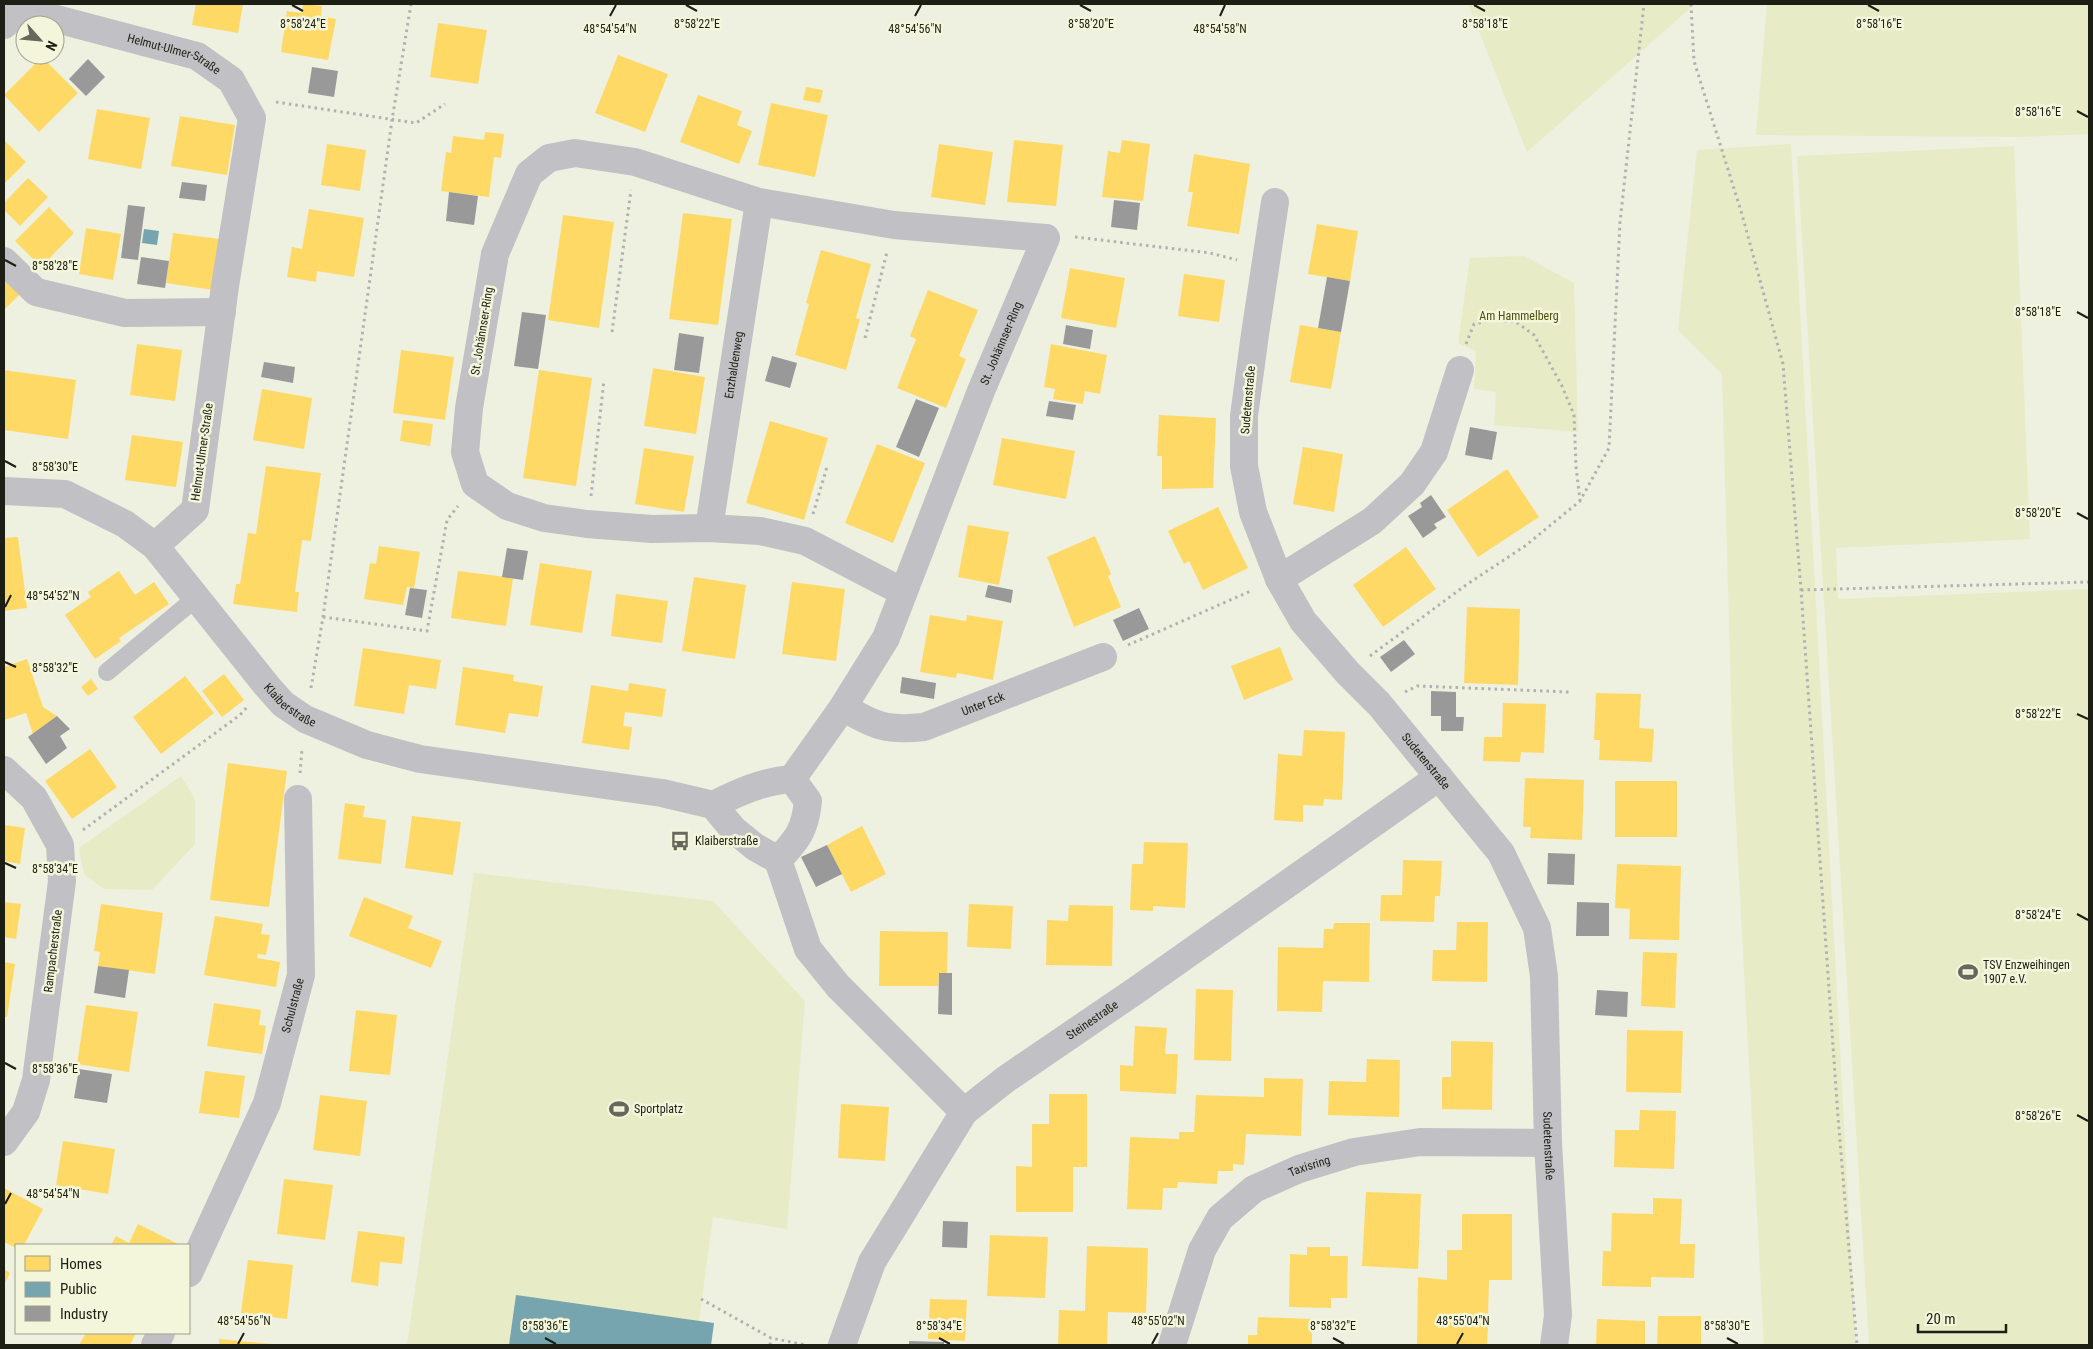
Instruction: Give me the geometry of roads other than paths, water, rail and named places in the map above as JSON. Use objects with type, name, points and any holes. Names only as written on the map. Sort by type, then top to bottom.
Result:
[{"type":"street","name":"Helmut-Ulmer-Straße","points":[[4,25],[22,10],[197,56],[231,80],[252,118],[194,510],[155,546]]},
{"type":"street","name":"St. Johännser-Ring","points":[[709,528],[652,529],[587,524],[544,518],[507,506],[475,484],[466,452],[469,408],[495,254],[529,174],[549,158],[575,153],[635,162],[759,202],[894,225],[1046,238],[981,391],[886,638],[843,708]]},
{"type":"street","name":"Enzhaldenweg","points":[[709,528],[759,202]]},
{"type":"street","name":"Sudetenstraße","points":[[1275,202],[1244,416],[1244,466],[1253,512],[1279,579],[1303,621],[1347,672],[1379,704],[1500,853],[1537,928],[1544,976],[1548,1143],[1558,1314],[1554,1345]]},
{"type":"street","points":[[4,261],[36,292],[124,313],[222,312]]},
{"type":"street","points":[[1279,579],[1372,521],[1412,484],[1434,452],[1460,370]]},
{"type":"street","name":"Klaiberstraße","points":[[4,492],[65,494],[125,524],[155,546],[267,686],[283,704],[305,719],[367,745],[420,759],[662,794],[713,805]]},
{"type":"street","points":[[709,528],[760,531],[804,541],[904,592]]},
{"type":"street","name":"Unter Eck","points":[[843,708],[868,722],[898,730],[924,727],[1102,657]]},
{"type":"street","points":[[792,779],[843,708]]},
{"type":"street","name":"Rampacherstraße","points":[[4,770],[34,798],[60,845],[62,881],[36,1080],[26,1112],[4,1142]]},
{"type":"street","name":"Steinestraße","points":[[842,1345],[872,1262],[964,1112],[1006,1078],[1146,983],[1439,777]]},
{"type":"street","points":[[792,779],[770,780],[740,791],[713,805],[733,829],[756,847],[778,860],[808,949],[838,986],[964,1112]]},
{"type":"street","points":[[778,860],[794,843],[805,823],[808,801],[792,779]]},
{"type":"street","name":"Schulstraße","points":[[190,1271],[267,1103],[301,975],[298,799]]},
{"type":"street","name":"Taxisring","points":[[1172,1345],[1202,1250],[1220,1218],[1254,1189],[1299,1168],[1364,1151],[1420,1142],[1548,1143]]},
{"type":"lane","points":[[107,672],[196,598]]},
{"type":"place","name":"Klaiberstraße","points":[[680,841]]},
{"type":"place","name":"TSV Enzweihingen 1907 e.V.","points":[[1968,972]]},
{"type":"place","name":"Sportplatz","points":[[619,1109]]},
{"type":"park label","name":"Am Hammelberg","points":[[1519,316]]}]
